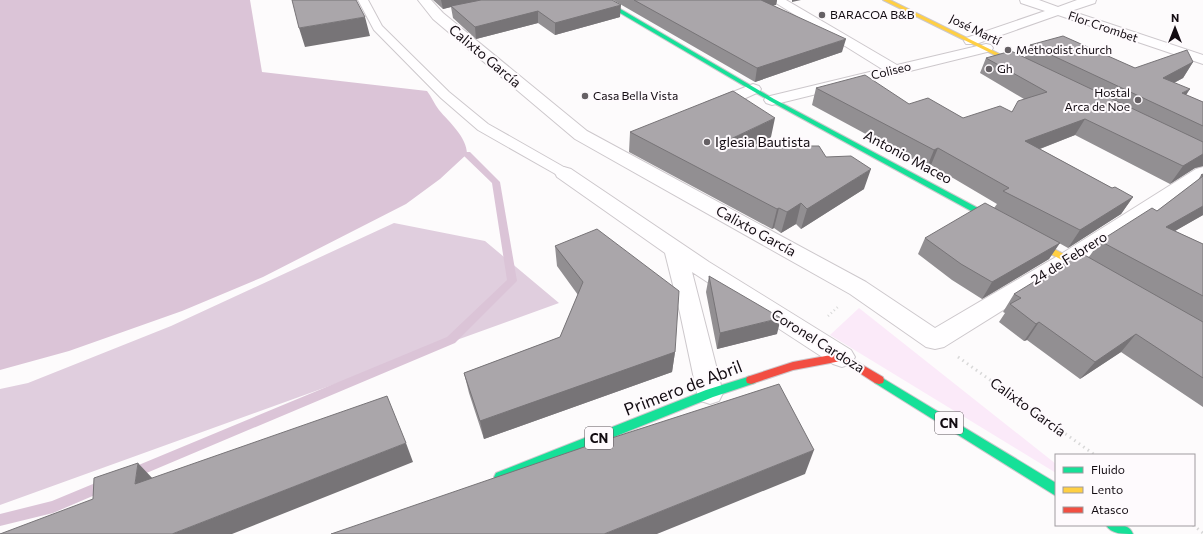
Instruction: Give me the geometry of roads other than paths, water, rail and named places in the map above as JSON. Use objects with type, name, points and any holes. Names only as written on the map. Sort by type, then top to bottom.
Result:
[{"type":"main road","name":"Antonio Maceo","points":[[601,0],[772,100],[1102,278]]},
{"type":"main road","name":"José Martí","points":[[886,0],[1035,73]]},
{"type":"main road","name":"Primero de Abril","points":[[491,481],[710,393],[793,366],[842,357]]},
{"type":"main road","name":"Coronel Cardoza","points":[[842,357],[1055,489]]},
{"type":"main road","points":[[1114,526],[1127,534]]},
{"type":"street","name":"Calixto García","points":[[424,0],[445,15],[581,136],[858,288],[935,340]]},
{"type":"street","points":[[777,0],[895,70]]},
{"type":"street","name":"Flor Crombet","points":[[1026,0],[1203,60]]},
{"type":"street","points":[[971,41],[1090,0]]},
{"type":"street","name":"Coliseo","points":[[772,100],[986,48]]},
{"type":"street","points":[[695,114],[753,89]]},
{"type":"street","points":[[609,151],[630,141]]},
{"type":"street","name":"Coronel Cardoza","points":[[564,173],[675,250],[842,357]]},
{"type":"street","name":"24 de Febrero","points":[[935,340],[1069,259],[1203,173]]},
{"type":"street","points":[[675,250],[692,313],[710,393]]},
{"type":"lane","points":[[363,0],[378,28],[445,95],[483,127],[564,173]]},
{"type":"waterway","points":[[133,473],[451,340],[512,281],[496,182],[467,154]]},
{"type":"waterway","points":[[0,520],[53,507],[105,485]]},
{"type":"place","name":"BARACOA B&B","points":[[822,15]]},
{"type":"place","name":"Methodist church","points":[[1008,50]]},
{"type":"place","name":"Gh","points":[[989,69]]},
{"type":"place","name":"Casa Bella Vista","points":[[585,96]]},
{"type":"place","name":"Hostal Arca de Noe","points":[[1138,100]]},
{"type":"place","name":"Iglesia Bautista","points":[[707,142]]}]
